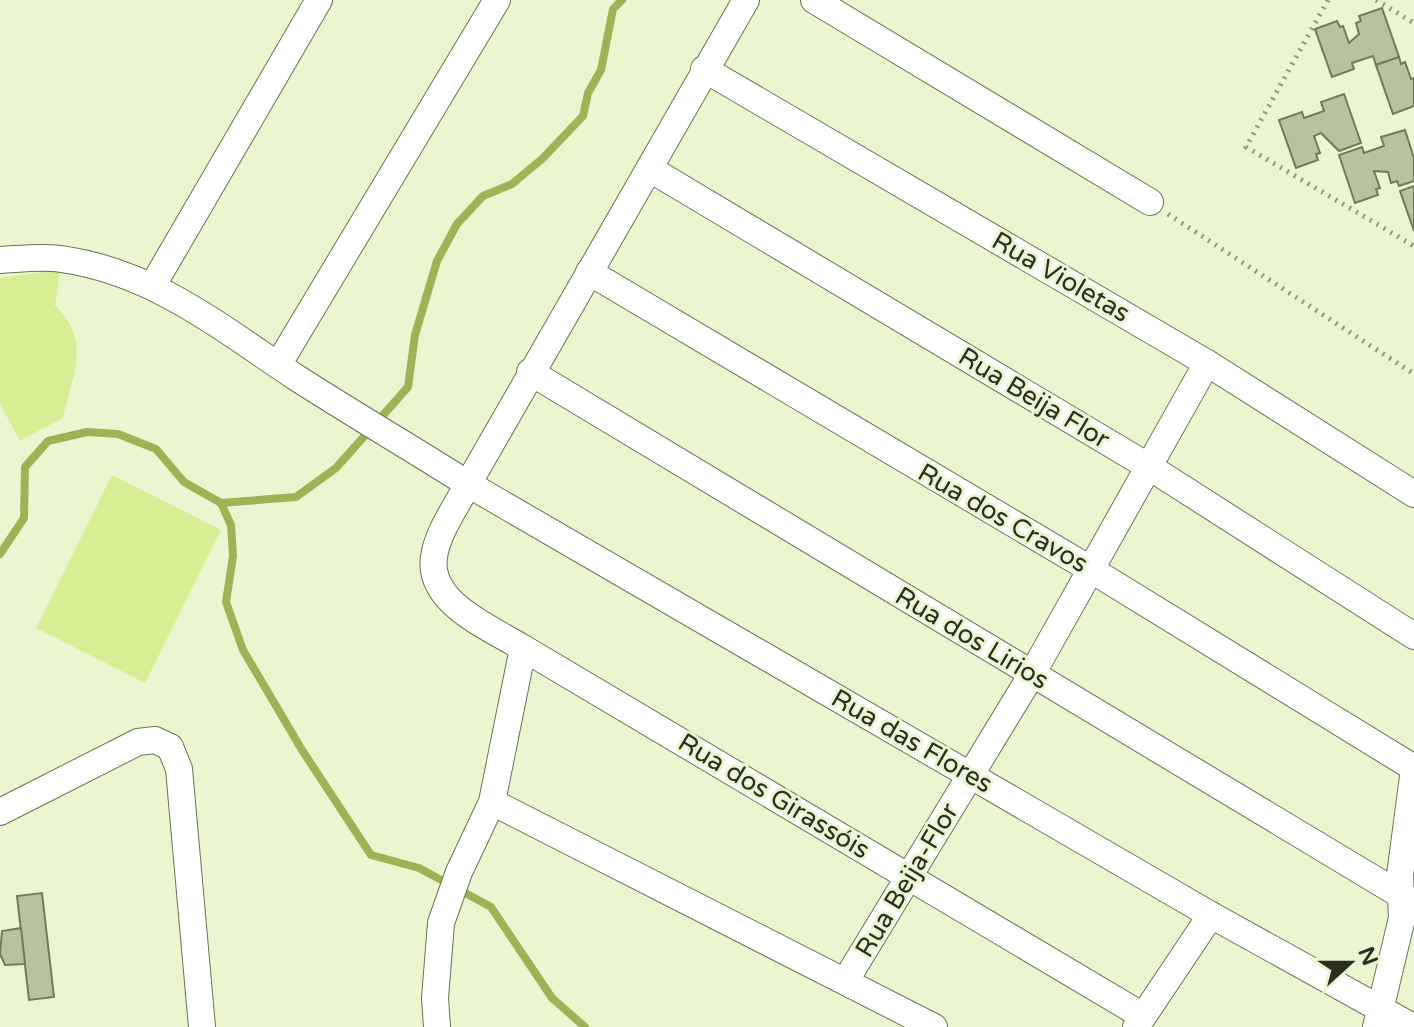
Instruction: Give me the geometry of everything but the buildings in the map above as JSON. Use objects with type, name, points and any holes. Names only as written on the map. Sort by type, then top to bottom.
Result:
[{"type":"street","points":[[153,285],[319,0]]},
{"type":"street","points":[[0,260],[57,258],[103,267],[153,285],[209,316],[278,365],[497,0]]},
{"type":"street","points":[[468,484],[746,0]]},
{"type":"street","points":[[814,0],[1150,202]]},
{"type":"street","name":"Rua Violetas","points":[[704,69],[1207,363],[1414,494]]},
{"type":"street","name":"Rua Beija Flor","points":[[650,169],[1151,468],[1414,636]]},
{"type":"street","name":"Rua dos Cravos","points":[[589,272],[1090,569],[1414,768]]},
{"type":"street","name":"Rua Beija-Flor","points":[[846,980],[1032,674],[1151,468],[1207,363]]},
{"type":"street","name":"Rua das Flores","points":[[278,365],[468,484],[1211,915],[1379,1018],[1413,1027]]},
{"type":"street","name":"Rua dos Lirios","points":[[530,372],[1408,900]]},
{"type":"street","name":"Rua dos Girassóis","points":[[468,484],[434,554],[436,583],[445,596],[523,648],[911,876],[1140,1022]]},
{"type":"street","points":[[437,1027],[435,998],[441,923],[459,872],[492,802],[523,648]]},
{"type":"street","points":[[0,812],[138,742],[155,740],[175,754],[179,769],[202,1027]]},
{"type":"street","points":[[1379,1018],[1408,900],[1400,875],[1414,768]]},
{"type":"street","points":[[492,802],[934,1027]]},
{"type":"street","points":[[1140,1022],[1211,915]]},
{"type":"path","points":[[1328,0],[1246,147],[1414,246]]},
{"type":"path","points":[[1376,0],[1414,23]]},
{"type":"path","points":[[1150,202],[1414,374]]},
{"type":"green space","points":[[60,270],[55,306],[73,332],[77,359],[75,373],[63,418],[20,441],[0,404],[0,278]]},
{"type":"green space","points":[[112,475],[221,530],[145,683],[36,628]]},
{"type":"waterway","points":[[221,503],[296,497],[336,468],[408,387],[415,335],[437,261],[457,224],[483,196],[512,184],[542,159],[583,116],[588,93],[601,70],[613,9],[622,0]]},
{"type":"waterway","points":[[0,554],[24,518],[25,467],[48,441],[87,432],[118,434],[156,449],[184,482],[221,503],[231,525],[233,556],[226,602],[243,650],[302,750],[371,855],[419,868],[491,907],[552,998],[585,1027]]}]
